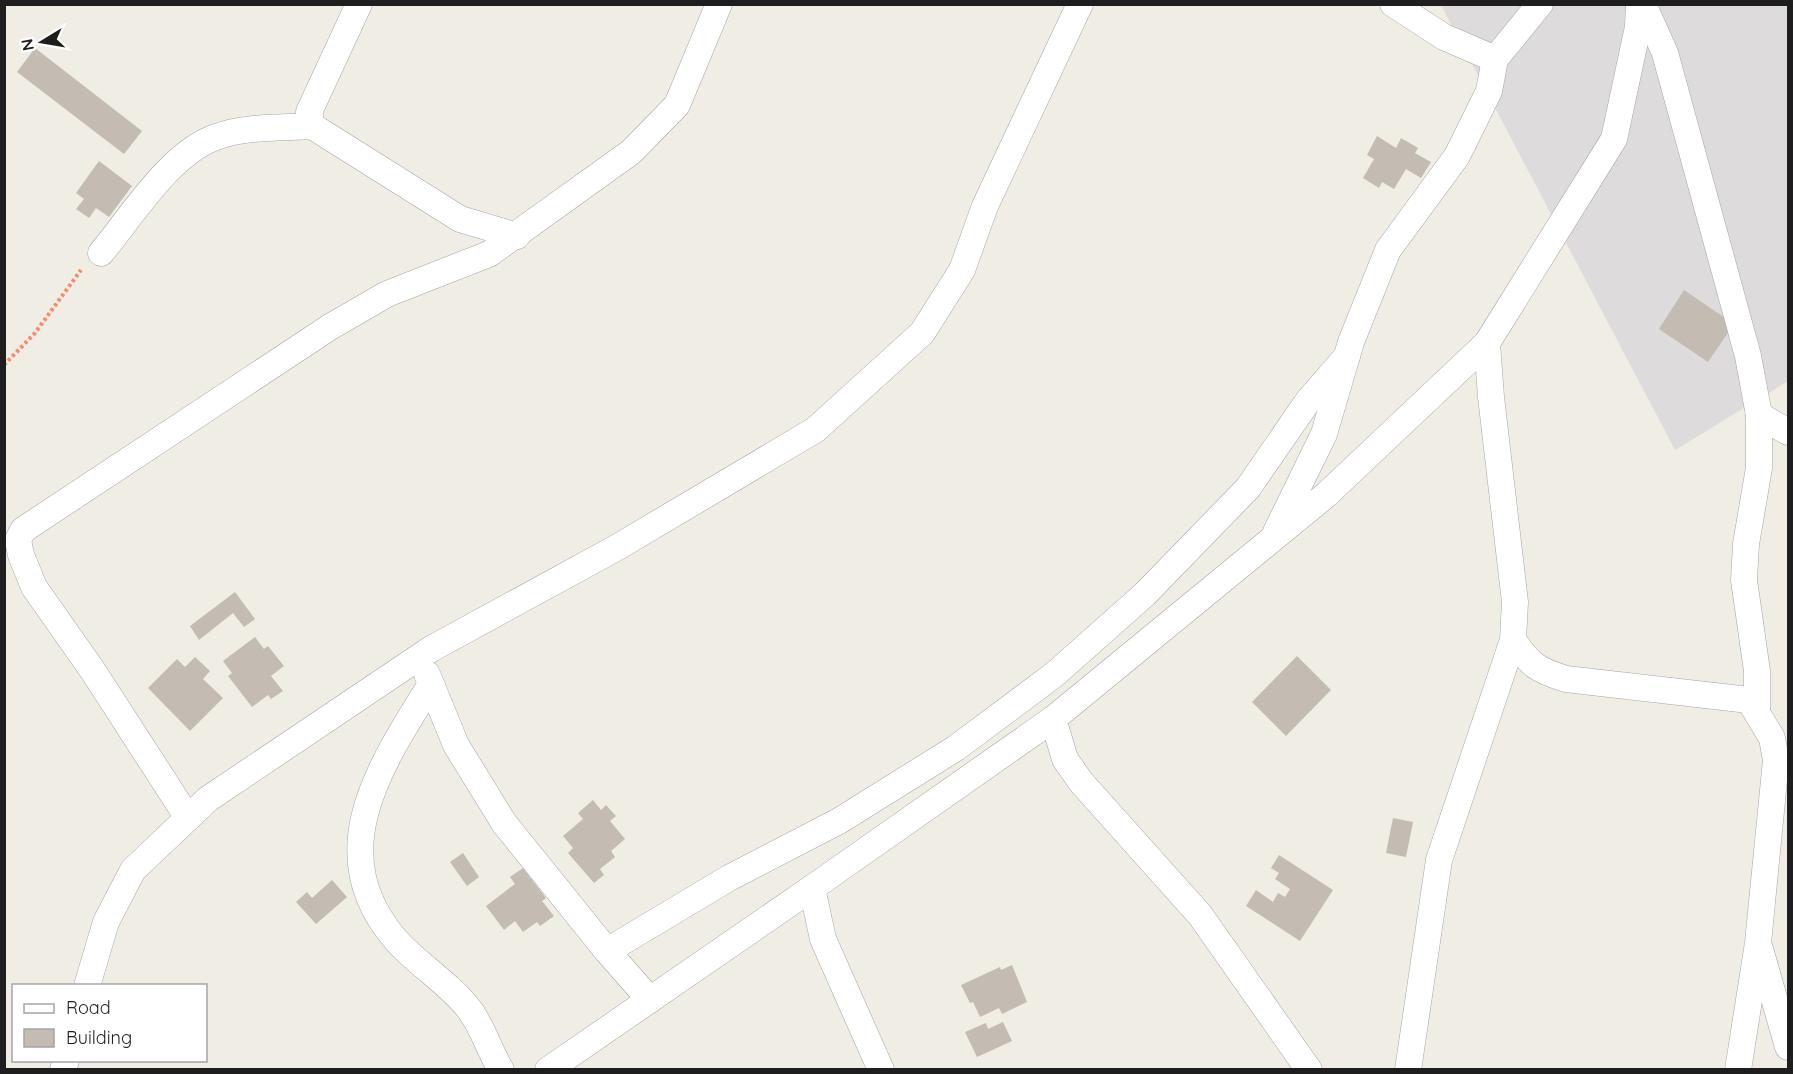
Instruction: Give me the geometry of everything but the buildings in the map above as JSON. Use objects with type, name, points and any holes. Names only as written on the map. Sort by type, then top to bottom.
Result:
[{"type":"street","points":[[312,126],[309,112],[359,4]]},
{"type":"street","points":[[188,818],[99,680],[34,587],[21,555],[18,540],[23,530],[339,322],[387,294],[489,254],[631,152],[677,105],[719,4]]},
{"type":"street","points":[[88,984],[106,922],[133,870],[208,800],[420,657],[616,548],[815,430],[922,333],[962,270],[985,206],[1080,4]]},
{"type":"street","points":[[1394,4],[1444,37],[1495,59]]},
{"type":"street","points":[[1274,538],[1324,434],[1347,356],[1388,250],[1457,156],[1489,91],[1495,59],[1540,4]]},
{"type":"street","points":[[556,1067],[1053,718],[1326,495],[1487,343],[1614,139],[1641,4]]},
{"type":"street","points":[[1641,4],[1665,53],[1748,356],[1759,416],[1759,468],[1746,544],[1744,580],[1757,671],[1757,710]]},
{"type":"street","points":[[101,253],[165,172],[193,149],[216,137],[251,130],[312,126],[460,219],[517,236]]},
{"type":"street","points":[[1408,1070],[1439,860],[1513,640],[1515,602],[1491,397],[1487,343]]},
{"type":"street","points":[[607,951],[729,878],[839,821],[956,747],[1055,674],[1145,594],[1248,488],[1308,401],[1347,356]]},
{"type":"street","points":[[1759,416],[1788,432]]},
{"type":"street","points":[[1513,640],[1527,661],[1539,671],[1566,679],[1749,700],[1772,738],[1776,760],[1758,943],[1738,1070]]},
{"type":"street","points":[[420,657],[456,745],[504,823],[607,951],[650,1000]]},
{"type":"street","points":[[431,684],[390,751],[366,801],[360,850],[361,860],[369,901],[396,940],[469,1009],[501,1070]]},
{"type":"street","points":[[1053,718],[1065,759],[1081,782],[1200,915],[1309,1070]]},
{"type":"street","points":[[812,888],[823,939],[881,1070]]},
{"type":"street","points":[[1758,943],[1788,1047]]},
{"type":"path","points":[[4,365],[34,333],[76,275],[101,253]]},
{"type":"shaded area","points":[[1441,5],[1788,5],[1788,381],[1675,450]]}]
